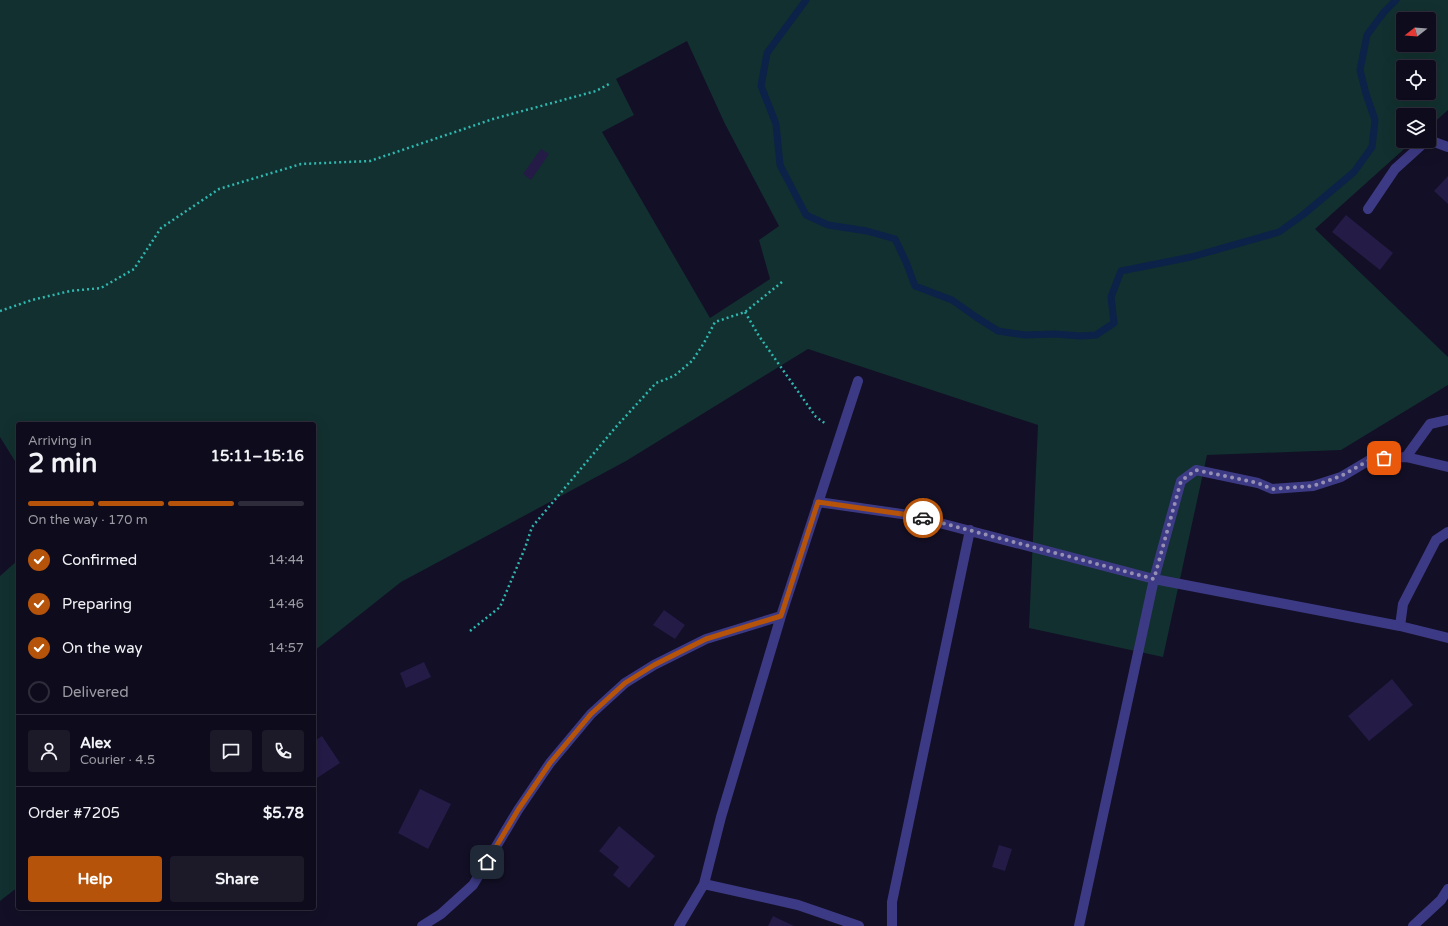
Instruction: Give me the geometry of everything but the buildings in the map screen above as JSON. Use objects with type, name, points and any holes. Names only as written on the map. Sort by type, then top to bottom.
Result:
[{"type":"street","points":[[1436,143],[1448,147]]},
{"type":"street","points":[[1368,209],[1395,168],[1418,148]]},
{"type":"street","points":[[679,926],[704,884],[721,816],[781,616],[858,381]]},
{"type":"street","points":[[1406,457],[1430,424],[1448,420]]},
{"type":"street","points":[[1081,926],[1154,579],[1181,481],[1196,470],[1258,483],[1272,489],[1313,486],[1341,476],[1373,458],[1406,457],[1448,467]]},
{"type":"street","points":[[818,502],[909,515],[1154,579],[1400,626],[1448,638]]},
{"type":"street","points":[[892,926],[892,902],[970,530]]},
{"type":"street","points":[[1400,626],[1403,604],[1436,540],[1448,532]]},
{"type":"street","points":[[422,926],[441,914],[473,885],[518,810],[550,763],[591,714],[625,683],[654,665],[706,639],[781,616]]},
{"type":"street","points":[[704,884],[798,905],[859,926]]},
{"type":"street","points":[[1413,926],[1441,900],[1448,889]]},
{"type":"path","points":[[0,310],[32,300],[70,291],[101,288],[134,269],[161,228],[220,189],[301,164],[370,161],[493,119],[596,90],[611,83]]},
{"type":"path","points":[[470,631],[500,607],[525,548],[532,527],[615,428],[656,383],[674,376],[692,361],[715,322],[745,312],[782,282]]},
{"type":"path","points":[[745,312],[759,336],[816,417],[841,435]]},
{"type":"green space","points":[[0,0],[1448,0],[1448,110],[1436,121],[1436,108],[1396,108],[1396,148],[1405,148],[1315,229],[1448,357],[1448,385],[1341,450],[1207,455],[1163,657],[1029,628],[1038,425],[808,349],[626,461],[401,582],[316,649],[316,422],[16,422],[16,463],[0,437]],"holes":[[[687,41],[725,124],[779,226],[759,240],[770,279],[710,318],[602,132],[634,115],[616,79]]]},
{"type":"green space","points":[[16,562],[16,889],[0,901],[0,576]]},
{"type":"waterway","points":[[806,0],[767,53],[761,86],[776,124],[780,165],[806,215],[828,225],[867,231],[895,239],[915,286],[952,300],[998,331],[1025,335],[1055,334],[1080,336],[1096,335],[1114,323],[1111,297],[1121,271],[1191,257],[1279,232],[1304,214],[1354,172],[1372,147],[1375,120],[1360,70],[1367,35],[1384,12],[1396,0]]},
{"type":"way so far","points":[[923,518],[1154,579],[1181,481],[1196,470],[1258,483],[1272,489],[1313,486],[1341,476],[1373,458],[1384,458]]},
{"type":"route","points":[[487,862],[518,810],[550,763],[591,714],[625,683],[654,665],[706,639],[766,619],[781,616],[818,502],[923,518]]}]
